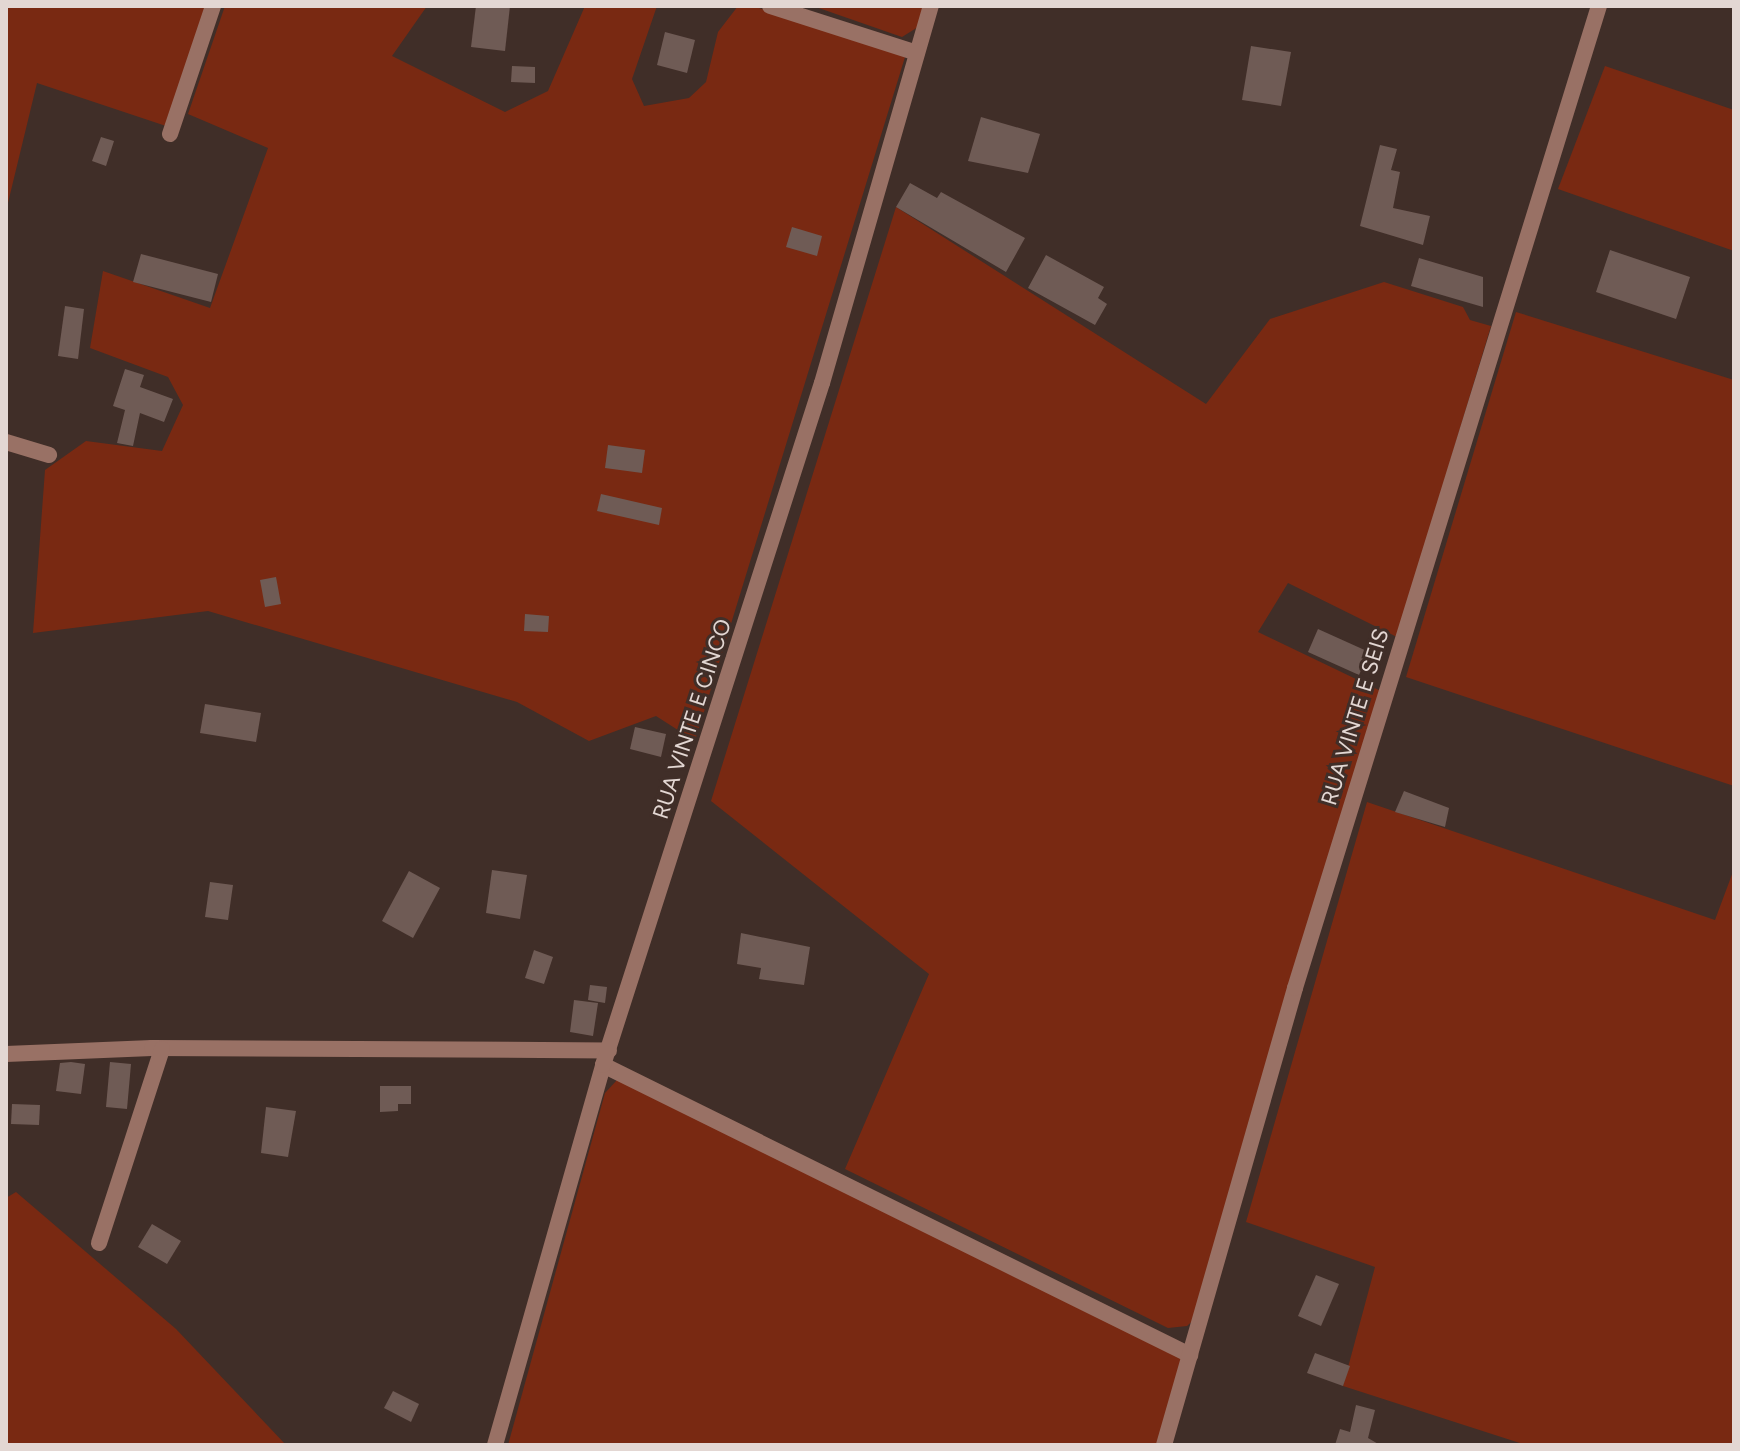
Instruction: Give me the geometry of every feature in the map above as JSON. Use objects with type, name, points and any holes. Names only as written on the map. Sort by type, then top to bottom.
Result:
[{"type":"street","points":[[170,134],[213,6]]},
{"type":"street","points":[[770,6],[917,53]]},
{"type":"street","name":"RUA VINTE E CINCO","points":[[495,1445],[606,1057],[822,383],[931,6]]},
{"type":"street","name":"RUA VINTE E SEIS","points":[[1164,1445],[1309,942],[1599,6]]},
{"type":"street","points":[[6,442],[49,455]]},
{"type":"street","points":[[6,1054],[162,1049],[606,1057],[1190,1355]]},
{"type":"street","points":[[99,1243],[162,1049]]},
{"type":"shaded area","points":[[6,6],[206,6],[169,127],[37,83],[6,211]]},
{"type":"shaded area","points":[[225,6],[427,6],[392,56],[505,112],[548,91],[585,6],[657,6],[632,79],[644,106],[689,98],[706,82],[718,32],[738,6],[753,6],[905,57],[695,741],[656,716],[589,741],[517,702],[208,611],[33,633],[45,470],[86,441],[162,451],[183,405],[168,377],[90,348],[103,271],[210,308],[268,148],[188,114]]},
{"type":"shaded area","points":[[813,6],[924,6],[918,27],[902,37]]},
{"type":"shaded area","points":[[1605,66],[1734,110],[1734,251],[1558,189]]},
{"type":"shaded area","points":[[896,207],[1206,404],[1270,319],[1384,282],[1463,307],[1470,320],[1491,326],[1397,637],[1288,583],[1258,632],[1383,692],[1200,1314],[1187,1326],[1168,1328],[845,1169],[929,974],[711,801]]},
{"type":"shaded area","points":[[1516,312],[1734,380],[1734,786],[1406,677]]},
{"type":"shaded area","points":[[1367,802],[1715,920],[1734,869],[1734,1445],[1526,1445],[1343,1386],[1375,1267],[1246,1222]]},
{"type":"shaded area","points":[[617,1080],[1183,1354],[1161,1445],[508,1445],[605,1093]]},
{"type":"shaded area","points":[[16,1192],[176,1329],[286,1445],[6,1445],[6,1198]]},
{"type":"building","points":[[476,6],[510,6],[505,51],[471,47]]},
{"type":"building","points":[[665,32],[695,40],[687,73],[657,65]]},
{"type":"building","points":[[1251,46],[1291,52],[1281,106],[1242,100]]},
{"type":"building","points":[[512,66],[535,67],[535,83],[511,82]]},
{"type":"building","points":[[981,117],[1040,134],[1028,173],[968,161]]},
{"type":"building","points":[[101,137],[114,141],[106,166],[92,161]]},
{"type":"building","points":[[1380,145],[1397,149],[1391,170],[1400,172],[1393,208],[1430,216],[1423,245],[1360,226]]},
{"type":"building","points":[[910,183],[937,198],[941,192],[1025,238],[1006,272],[896,207]]},
{"type":"building","points":[[792,227],[822,236],[817,256],[786,247]]},
{"type":"building","points":[[1610,250],[1690,277],[1676,319],[1596,292]]},
{"type":"building","points":[[141,254],[218,274],[211,302],[133,282]]},
{"type":"building","points":[[1046,255],[1104,287],[1098,298],[1107,304],[1095,325],[1028,288]]},
{"type":"building","points":[[1419,258],[1483,277],[1483,307],[1411,286]]},
{"type":"building","points":[[65,306],[84,309],[78,359],[58,356]]},
{"type":"building","points":[[125,369],[144,375],[140,387],[173,399],[164,422],[140,413],[133,446],[117,443],[125,410],[113,406]]},
{"type":"building","points":[[608,445],[645,450],[642,473],[605,468]]},
{"type":"building","points":[[601,494],[662,508],[659,525],[597,511]]},
{"type":"building","points":[[276,577],[281,604],[265,607],[260,580]]},
{"type":"building","points":[[525,614],[549,616],[548,632],[524,631]]},
{"type":"building","points":[[1318,629],[1369,652],[1359,675],[1308,652]]},
{"type":"building","points":[[205,704],[261,713],[256,742],[200,733]]},
{"type":"building","points":[[635,727],[666,734],[661,757],[630,749]]},
{"type":"building","points":[[1404,791],[1449,808],[1445,827],[1395,812]]},
{"type":"building","points":[[492,870],[527,875],[520,919],[486,913]]},
{"type":"building","points":[[409,871],[440,888],[413,938],[382,921]]},
{"type":"building","points":[[210,882],[233,885],[228,920],[205,917]]},
{"type":"building","points":[[741,933],[810,947],[804,985],[759,979],[761,968],[737,964]]},
{"type":"building","points":[[534,950],[553,957],[544,984],[525,978]]},
{"type":"building","points":[[590,985],[607,987],[605,1003],[588,1000]]},
{"type":"building","points":[[574,1000],[598,1003],[593,1036],[570,1032]]},
{"type":"building","points":[[110,1062],[131,1064],[127,1109],[106,1107]]},
{"type":"building","points":[[60,1063],[85,1064],[81,1094],[56,1091]]},
{"type":"building","points":[[380,1086],[411,1086],[411,1104],[398,1104],[398,1111],[380,1112]]},
{"type":"building","points":[[12,1104],[40,1105],[39,1125],[11,1124]]},
{"type":"building","points":[[266,1107],[296,1111],[288,1157],[261,1153]]},
{"type":"building","points":[[152,1224],[181,1241],[167,1264],[138,1247]]},
{"type":"building","points":[[1316,1275],[1339,1284],[1321,1326],[1298,1316]]},
{"type":"building","points":[[1315,1353],[1350,1366],[1343,1386],[1307,1373]]},
{"type":"building","points":[[393,1391],[419,1404],[411,1422],[384,1408]]},
{"type":"building","points":[[1356,1405],[1375,1410],[1368,1438],[1380,1445],[1335,1445],[1340,1429],[1350,1432]]}]
